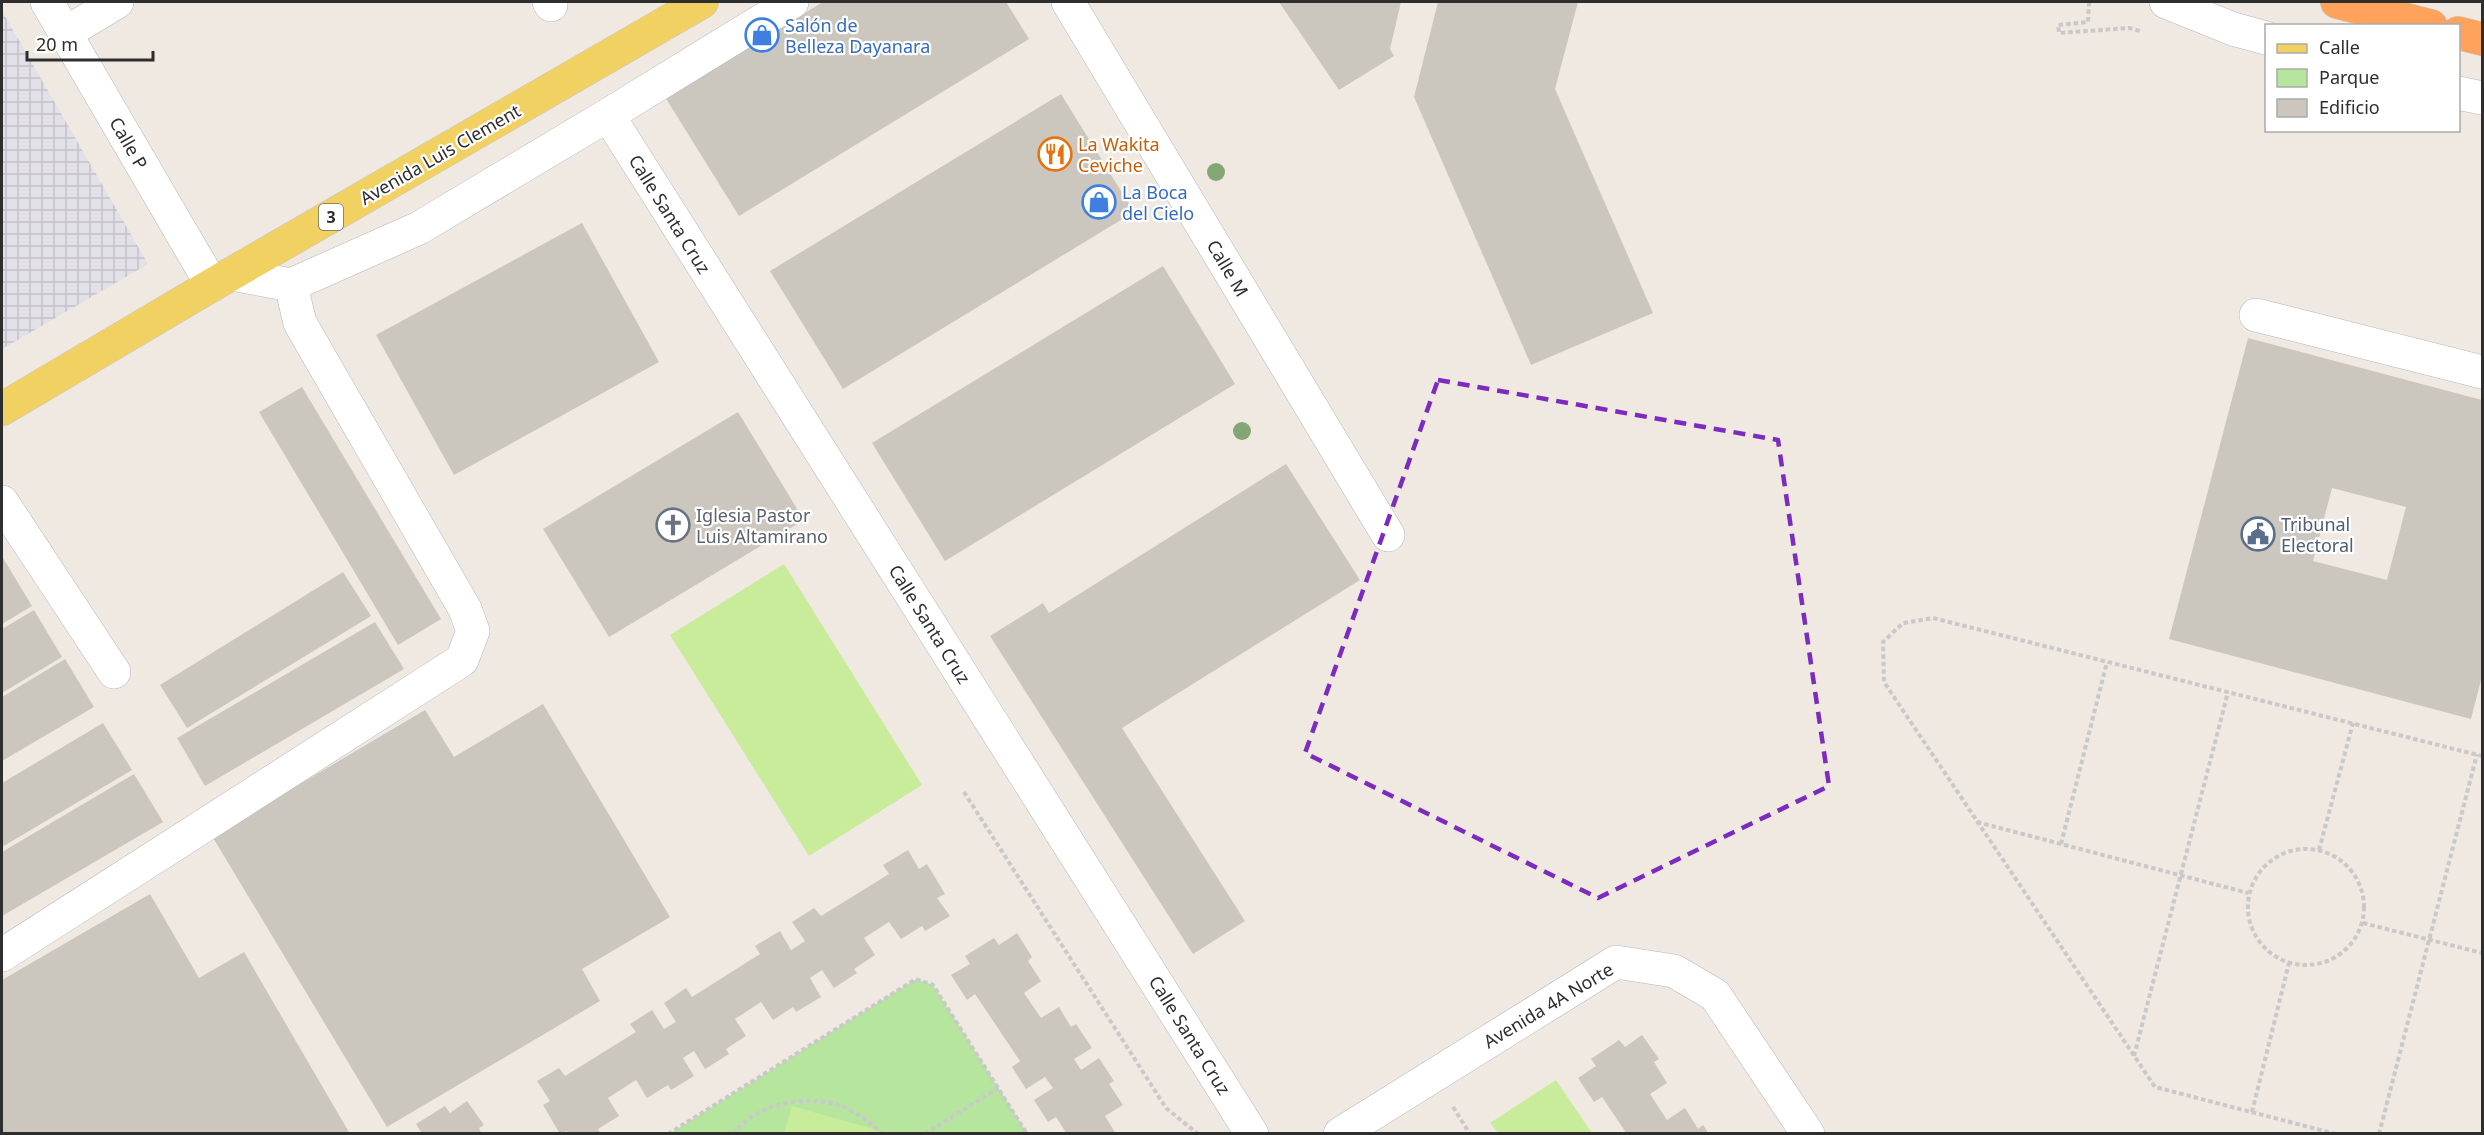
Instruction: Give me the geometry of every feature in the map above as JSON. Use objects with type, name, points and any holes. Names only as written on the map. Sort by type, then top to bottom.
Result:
[{"type":"highway","points":[[2337,2],[2423,24]]},
{"type":"highway","points":[[2460,34],[2482,39]]},
{"type":"main road","name":"Avenida Luis Clement","points":[[2,410],[222,279],[702,2]]},
{"type":"street","name":"Calle P","points":[[47,2],[222,279]]},
{"type":"street","points":[[66,33],[117,2]]},
{"type":"street","points":[[222,279],[291,285],[419,228],[792,2]]},
{"type":"street","name":"Calle M","points":[[1068,2],[1388,534]]},
{"type":"street","points":[[2166,2],[2234,29],[2265,38]]},
{"type":"street","points":[[2460,93],[2482,98]]},
{"type":"street","name":"Calle Santa Cruz","points":[[608,115],[1252,1134]]},
{"type":"street","points":[[2,955],[462,660],[473,631],[465,609],[300,323],[291,285]]},
{"type":"street","points":[[2256,315],[2482,372]]},
{"type":"street","points":[[2,502],[114,672]]},
{"type":"street","name":"Avenida 4A Norte","points":[[1340,1134],[1616,962],[1674,971],[1715,995],[1808,1134]]},
{"type":"path","points":[[2089,2],[2088,22],[2058,25],[2059,33],[2129,28]]},
{"type":"path","points":[[2336,1134],[2155,1087],[1884,682],[1883,642],[1903,623],[1933,618],[2482,756]]},
{"type":"path","points":[[2061,844],[2107,662]]},
{"type":"path","points":[[2134,1056],[2228,692]]},
{"type":"path","points":[[2319,849],[2353,723]]},
{"type":"path","points":[[2379,1134],[2477,754]]},
{"type":"path","points":[[964,792],[1166,1108],[1198,1134]]},
{"type":"path","points":[[1977,822],[2248,893]]},
{"type":"path","points":[[2301,848],[2319,849],[2337,856],[2352,869],[2361,885],[2365,904],[2363,923],[2356,939],[2343,953],[2326,963],[2308,965],[2289,963],[2273,956],[2260,943],[2251,928],[2247,910],[2248,893],[2256,876],[2268,862],[2283,853],[2301,848]]},
{"type":"path","points":[[2363,923],[2482,953]]},
{"type":"path","points":[[2252,1112],[2289,963]]},
{"type":"path","points":[[669,1134],[915,979],[933,985],[1027,1134]]},
{"type":"path","points":[[926,1134],[998,1088]]},
{"type":"path","points":[[733,1134],[740,1125],[770,1107],[802,1100],[836,1104],[866,1119],[882,1134]]},
{"type":"highlighted area","points":[[1438,380],[1778,440],[1829,786],[1598,898],[1305,753]]},
{"type":"shaded area","points":[[2,11],[148,264],[2,349]]},
{"type":"green space","points":[[784,564],[922,785],[809,856],[670,635]]},
{"type":"green space","points":[[916,979],[933,985],[1027,1133],[669,1134]]},
{"type":"green space","points":[[1556,1080],[1592,1133],[1498,1133],[1490,1123]]},
{"type":"green space","points":[[792,1106],[880,1131],[879,1133],[784,1133]]},
{"type":"building","points":[[823,2],[1006,2],[1029,39],[739,216],[665,97]]},
{"type":"building","points":[[1279,2],[1401,2],[1390,49],[1394,56],[1339,90]]},
{"type":"building","points":[[1438,2],[1578,2],[1555,89],[1653,313],[1531,365],[1414,97]]},
{"type":"building","points":[[1061,94],[1134,212],[843,389],[770,271]]},
{"type":"building","points":[[582,223],[659,362],[454,475],[376,335]]},
{"type":"building","points":[[1163,266],[1235,384],[945,561],[872,443]]},
{"type":"building","name":"Tribunal Electoral","points":[[2248,338],[2482,400],[2482,676],[2471,719],[2169,639]],"holes":[[[2332,488],[2406,507],[2387,580],[2313,561]]]},
{"type":"building","points":[[302,387],[441,619],[398,645],[259,412]]},
{"type":"building","name":"Iglesia Pastor Luis Altamirano","points":[[738,412],[804,520],[609,637],[543,529]]},
{"type":"building","points":[[1286,464],[1360,580],[1122,728],[1245,921],[1193,954],[990,636],[1043,603],[1049,613]]},
{"type":"building","points":[[2,559],[32,606],[2,624]]},
{"type":"building","points":[[343,572],[371,616],[187,728],[160,685]]},
{"type":"building","points":[[34,610],[62,657],[2,693],[2,629]]},
{"type":"building","points":[[375,622],[404,669],[205,786],[177,738]]},
{"type":"building","points":[[65,659],[94,707],[2,761],[2,697]]},
{"type":"building","points":[[543,704],[670,917],[582,969],[600,1001],[387,1127],[212,836],[425,710],[454,757]]},
{"type":"building","points":[[103,723],[132,770],[2,847],[2,783]]},
{"type":"building","points":[[134,774],[163,822],[2,916],[2,852]]},
{"type":"building","points":[[908,850],[919,869],[927,864],[945,894],[937,898],[950,916],[925,931],[922,926],[901,939],[889,922],[864,938],[875,955],[854,969],[857,973],[834,988],[822,970],[810,978],[821,997],[796,1012],[793,1007],[773,1020],[761,1002],[735,1019],[746,1036],[726,1049],[729,1054],[705,1069],[694,1051],[683,1058],[694,1076],[671,1090],[668,1085],[647,1098],[636,1080],[608,1098],[619,1116],[598,1129],[601,1134],[568,1134],[567,1131],[560,1134],[543,1105],[550,1101],[537,1081],[559,1068],[565,1076],[636,1032],[630,1024],[652,1010],[664,1029],[676,1022],[664,1003],[686,988],[692,997],[760,954],[755,946],[780,931],[791,950],[799,945],[805,941],[792,922],[814,908],[821,916],[889,874],[883,865]]},
{"type":"building","points":[[150,894],[199,978],[244,952],[350,1134],[2,1134],[2,980]]},
{"type":"building","points":[[1017,933],[1032,957],[1028,961],[1041,981],[1024,993],[1041,1018],[1059,1007],[1071,1027],[1076,1024],[1092,1048],[1074,1059],[1081,1070],[1099,1058],[1114,1081],[1109,1084],[1123,1105],[1105,1116],[1116,1134],[1067,1134],[1056,1117],[1048,1122],[1034,1100],[1053,1088],[1045,1077],[1026,1089],[1012,1067],[1020,1061],[975,994],[967,1000],[951,975],[970,964],[965,956],[994,938],[999,945]]},
{"type":"building","points":[[1642,1035],[1659,1059],[1654,1062],[1667,1083],[1650,1094],[1667,1120],[1685,1108],[1698,1129],[1703,1125],[1709,1134],[1627,1134],[1602,1097],[1594,1102],[1578,1078],[1596,1066],[1591,1059],[1619,1040],[1625,1047]]},
{"type":"building","points":[[467,1101],[484,1125],[479,1128],[482,1134],[418,1134],[421,1132],[416,1124],[445,1106],[450,1113]]},
{"type":"place","name":"Salón de Belleza Dayanara","points":[[762,35]]},
{"type":"place","name":"La Wakita Ceviche","points":[[1055,154]]},
{"type":"place","name":"La Boca del Cielo","points":[[1099,202]]},
{"type":"place","name":"Iglesia Pastor Luis Altamirano","points":[[673,525]]},
{"type":"place","name":"Tribunal Electoral","points":[[2258,534]]}]
